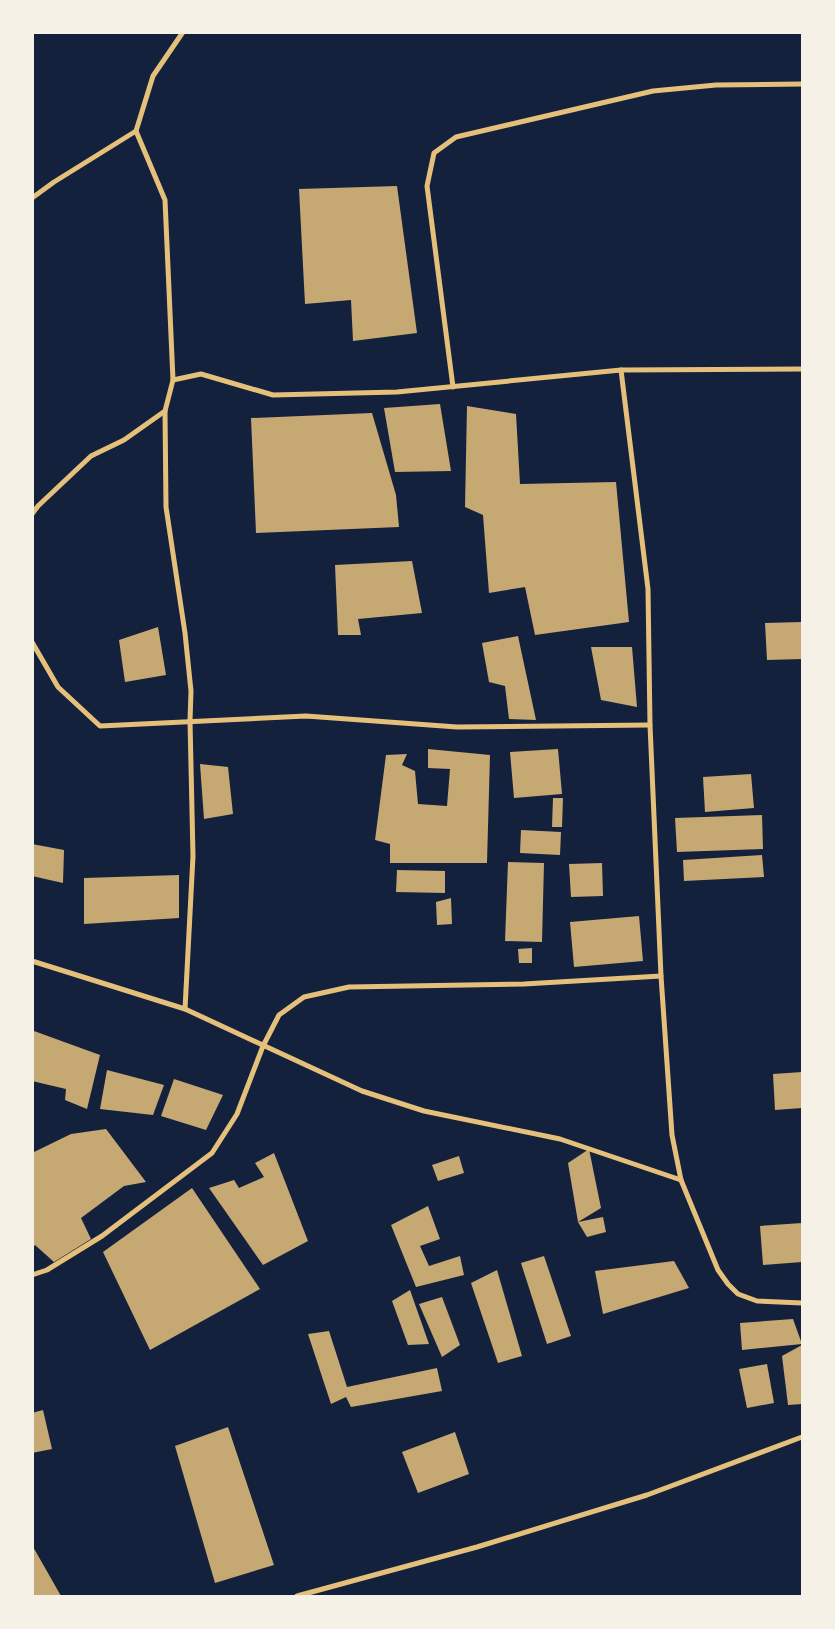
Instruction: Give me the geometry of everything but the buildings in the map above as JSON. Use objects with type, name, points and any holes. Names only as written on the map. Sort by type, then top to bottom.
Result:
[{"type":"street","points":[[32,198],[54,182],[136,131],[154,76],[183,32]]},
{"type":"street","points":[[453,387],[427,186],[434,152],[456,137],[653,91],[716,86],[802,84]]},
{"type":"street","points":[[136,131],[165,200],[173,380],[165,411],[166,507],[185,633],[191,691],[193,856],[185,1008]]},
{"type":"street","points":[[173,380],[201,374],[273,396],[397,392],[621,370],[802,369]]},
{"type":"street","points":[[621,370],[648,589],[650,725],[661,976],[672,1136],[681,1180],[718,1270],[728,1284],[738,1294],[757,1300],[802,1303]]},
{"type":"street","points":[[32,514],[91,456],[124,440],[165,411]]},
{"type":"street","points":[[32,642],[58,687],[100,726],[306,716],[457,728],[650,725]]},
{"type":"street","points":[[32,961],[185,1008],[362,1091],[424,1111],[560,1139],[681,1180]]},
{"type":"street","points":[[32,1276],[47,1270],[102,1236],[212,1153],[237,1114],[263,1046],[279,1015],[304,996],[349,987],[524,984],[661,976]]},
{"type":"street","points":[[297,1596],[477,1547],[647,1495],[802,1437]]}]
